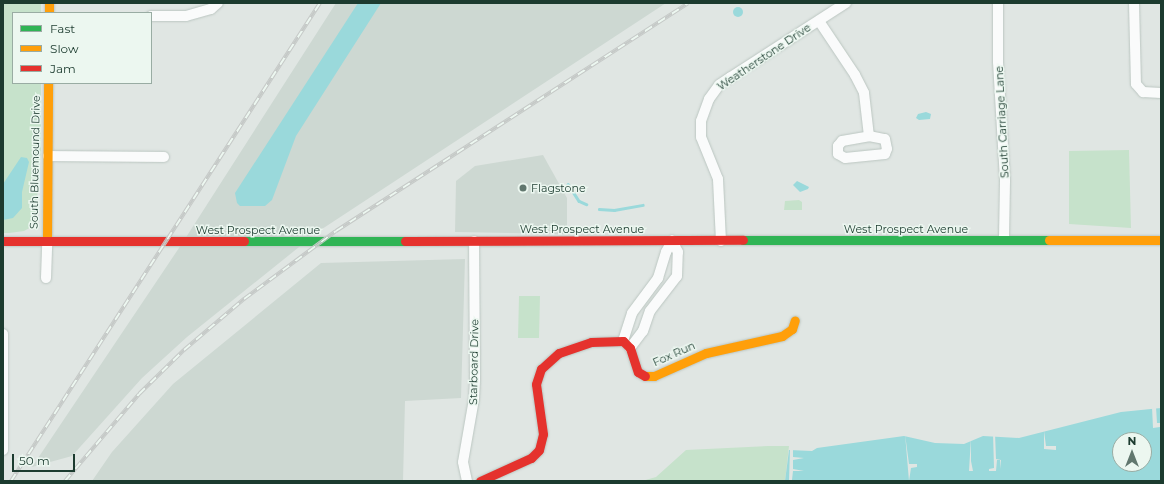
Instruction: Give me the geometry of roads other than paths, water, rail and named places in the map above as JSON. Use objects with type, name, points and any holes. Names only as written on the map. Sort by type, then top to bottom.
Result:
[{"type":"main road","name":"South Bluemound Drive","points":[[46,241],[48,84]]},
{"type":"main road","name":"West Prospect Avenue","points":[[3,241],[1161,240]]},
{"type":"main road","name":"Fox Run","points":[[626,345],[638,372],[648,377],[654,376],[699,355],[782,336],[792,329],[795,320]]},
{"type":"main road","points":[[480,481],[531,458],[539,450],[543,434],[536,384],[546,363],[559,353],[591,342],[626,345]]},
{"type":"street","points":[[152,16],[186,16],[212,9],[218,3]]},
{"type":"street","name":"Weatherstone Drive","points":[[721,241],[718,179],[701,137],[700,120],[705,106],[720,85],[846,3]]},
{"type":"street","name":"South Carriage Lane","points":[[998,3],[998,62],[1005,181],[1004,240]]},
{"type":"street","points":[[1134,3],[1135,79],[1137,88],[1143,92],[1161,93]]},
{"type":"street","points":[[819,21],[862,88],[868,110],[869,136]]},
{"type":"street","points":[[48,156],[164,157]]},
{"type":"street","points":[[46,241],[46,278]]},
{"type":"street","name":"Starboard Drive","points":[[467,481],[463,462],[472,419],[475,379],[474,241]]},
{"type":"street","points":[[626,345],[632,312],[658,278],[666,252],[672,241]]},
{"type":"street","points":[[626,345],[643,331],[650,311],[677,276],[678,252],[672,241]]},
{"type":"street","points":[[3,334],[3,450]]},
{"type":"water","points":[[358,3],[381,3],[296,136],[272,200],[265,206],[240,206],[237,203],[235,193]]},
{"type":"water","points":[[738,7],[743,12],[738,17],[733,12]]},
{"type":"water","points":[[926,112],[931,114],[930,119],[919,120],[916,118],[918,114]]},
{"type":"water","points":[[21,157],[27,158],[29,162],[22,192],[22,208],[13,218],[3,220],[3,184]]},
{"type":"water","points":[[797,181],[809,187],[808,189],[800,192],[793,185]]},
{"type":"water","points":[[1161,408],[1161,481],[785,481],[789,450],[812,451],[817,448],[904,436],[935,443],[964,444],[983,436],[1019,438],[1121,412]]},
{"type":"waterway","points":[[568,184],[579,201],[586,204]]},
{"type":"waterway","points":[[599,209],[614,210],[643,205]]},
{"type":"railway","points":[[11,481],[320,3]]},
{"type":"railway","points":[[65,481],[139,394],[184,350],[244,299],[336,231],[688,3]]},
{"type":"place","name":"Flagstone","points":[[523,188]]}]
